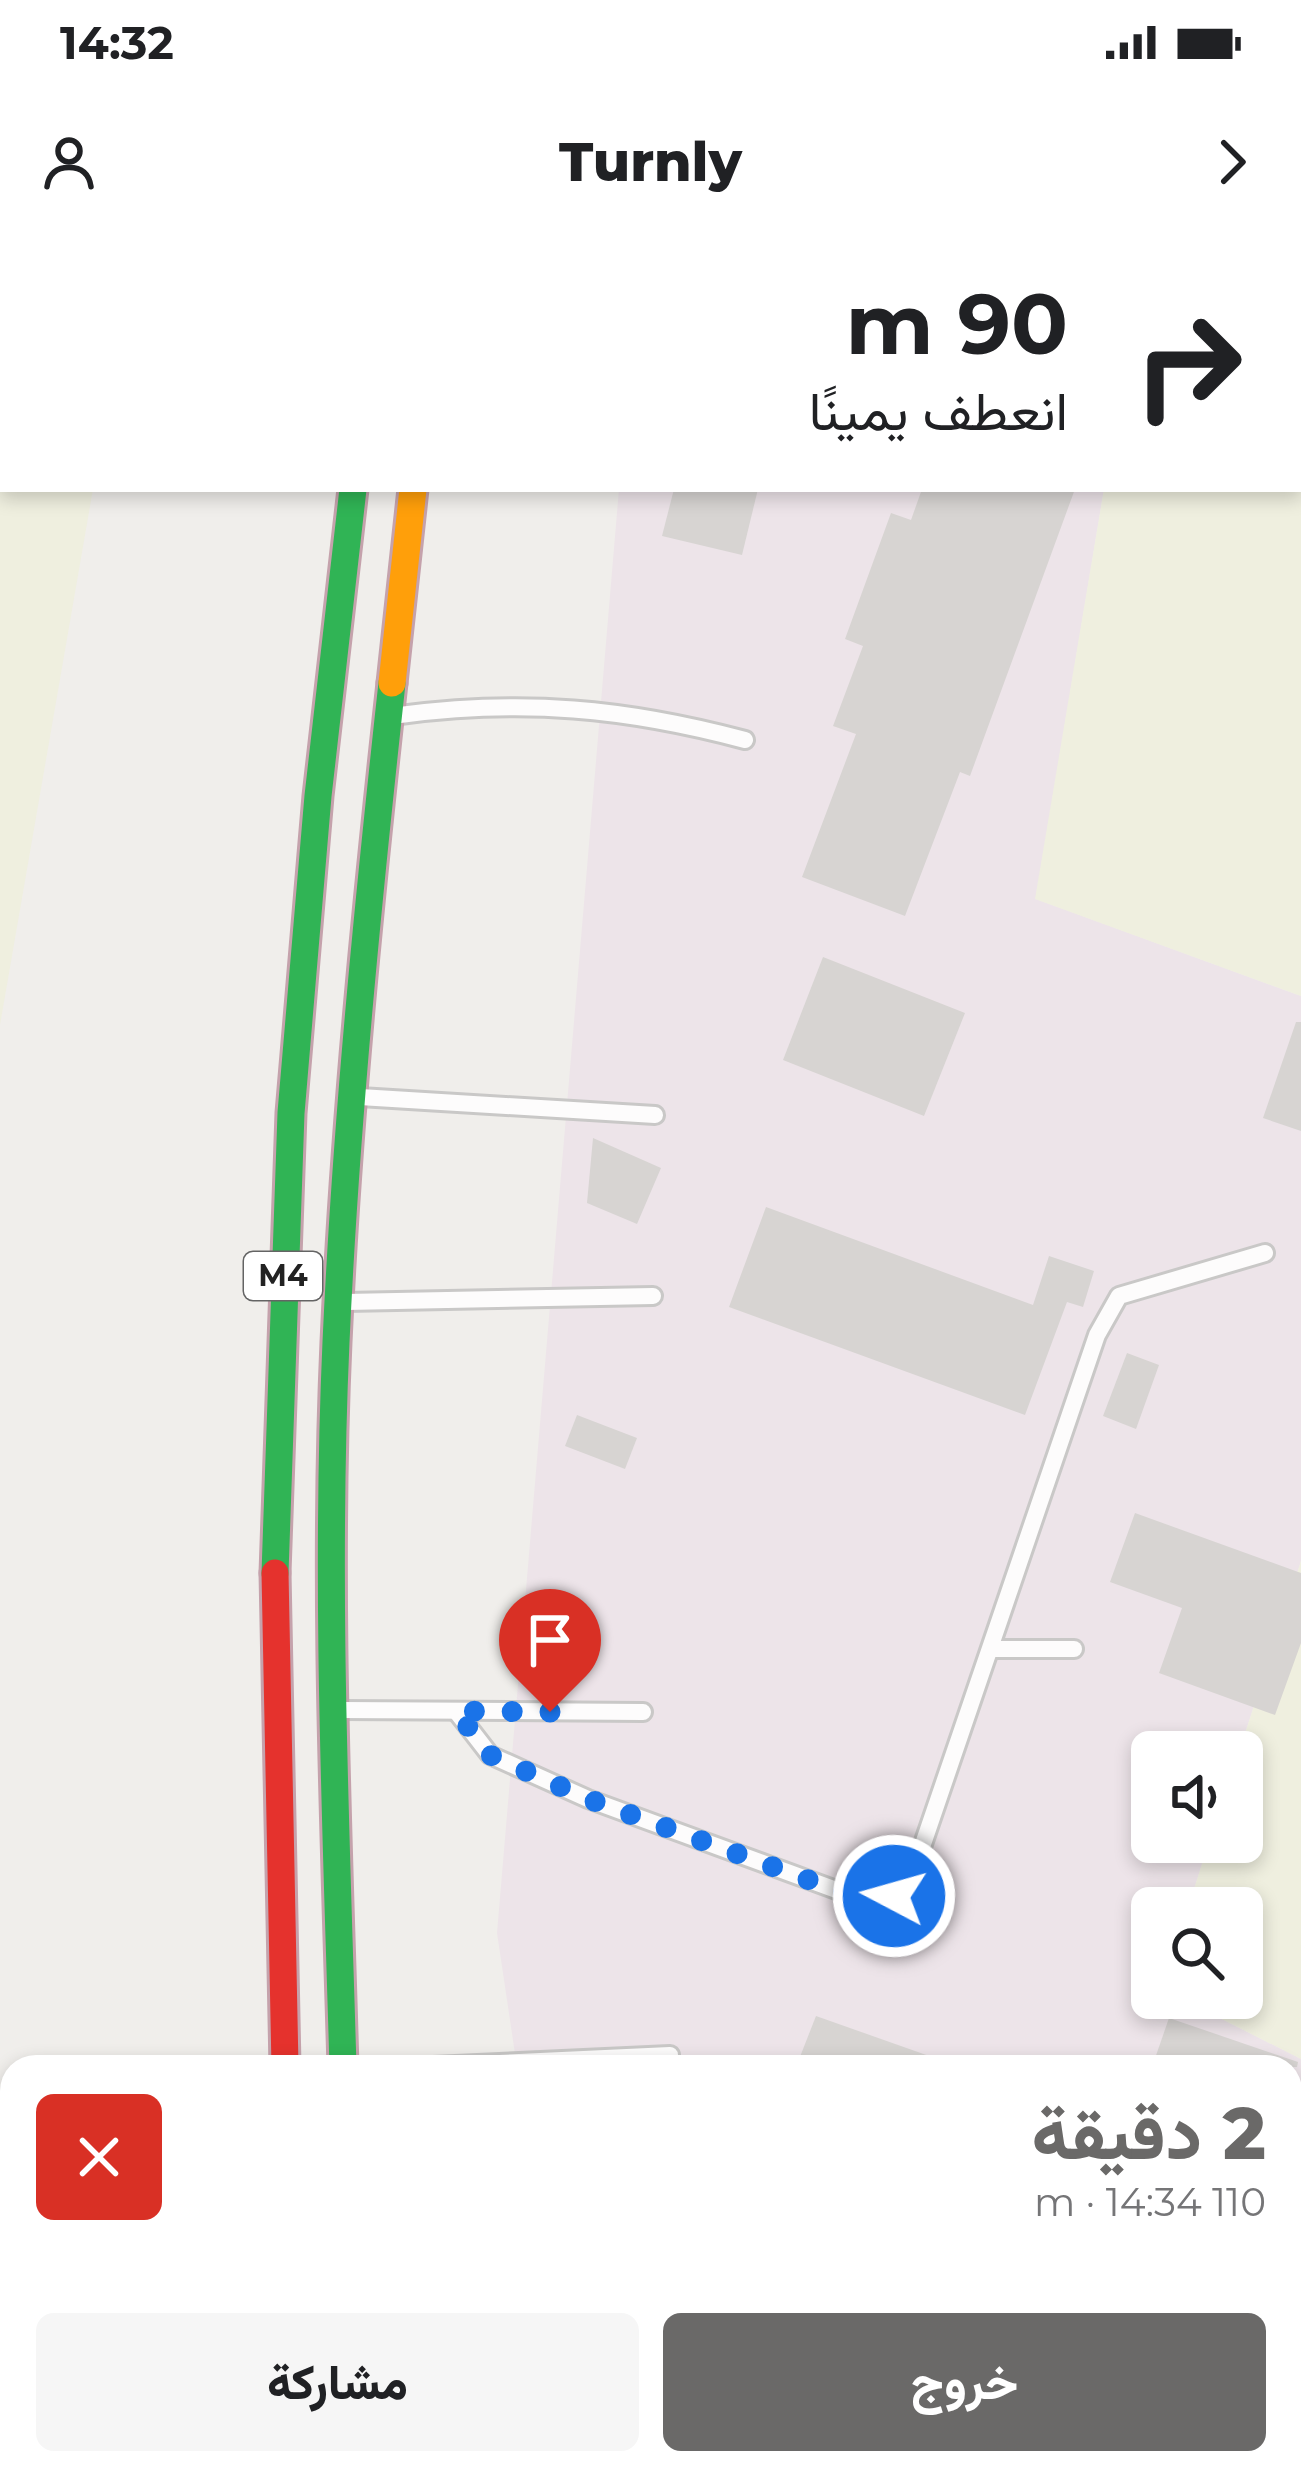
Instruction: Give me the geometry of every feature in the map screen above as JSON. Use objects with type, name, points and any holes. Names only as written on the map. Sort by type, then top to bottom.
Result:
[{"type":"highway","name":"M4","points":[[284,2055],[277,1888],[274,1436],[300,960],[353,492]]},
{"type":"highway","name":"M4","points":[[343,2055],[334,1710],[339,1302],[387,717],[413,492]]},
{"type":"lane","points":[[387,717],[505,704],[557,706],[682,723],[745,740]]},
{"type":"lane","points":[[353,1097],[655,1115]]},
{"type":"lane","points":[[456,1711],[490,1755],[609,1807],[876,1901],[909,1885],[1097,1335],[1119,1296],[1265,1253]]},
{"type":"lane","points":[[339,1302],[652,1296]]},
{"type":"lane","points":[[993,1648],[1074,1649]]},
{"type":"lane","points":[[334,1710],[644,1712]]},
{"type":"shaded area","points":[[619,492],[1104,492],[1036,899],[1301,996],[1301,1561],[1246,1731],[1131,1731],[1131,1863],[1202,1863],[1195,1887],[1131,1887],[1131,2019],[1222,2019],[1293,2055],[515,2055],[497,1933]]},
{"type":"green space","points":[[0,492],[92,492],[0,1025]]},
{"type":"green space","points":[[1103,492],[1301,492],[1301,996],[1035,899]]},
{"type":"green space","points":[[1301,1561],[1301,2055],[1222,2019],[1263,2019],[1263,1887],[1195,1887],[1202,1863],[1263,1863],[1263,1731],[1246,1731]]},
{"type":"building","points":[[673,492],[757,492],[742,555],[662,536]]},
{"type":"building","points":[[921,492],[1074,492],[970,776],[960,772],[905,916],[802,877],[856,734],[833,726],[863,646],[845,639],[891,513],[911,520]]},
{"type":"building","points":[[823,957],[965,1013],[924,1116],[783,1060]]},
{"type":"building","points":[[1296,1022],[1301,1022],[1301,1131],[1263,1118]]},
{"type":"building","points":[[593,1138],[661,1168],[637,1224],[587,1203]]},
{"type":"building","points":[[766,1207],[1033,1305],[1049,1256],[1094,1271],[1083,1307],[1067,1302],[1025,1415],[729,1307]]},
{"type":"building","points":[[1127,1353],[1159,1365],[1136,1429],[1103,1416]]},
{"type":"building","points":[[577,1415],[637,1438],[625,1469],[565,1446]]},
{"type":"building","points":[[1135,1513],[1301,1573],[1301,1643],[1275,1715],[1159,1673],[1182,1608],[1110,1582]]},
{"type":"building","points":[[816,2016],[926,2055],[801,2055]]},
{"type":"building","points":[[1172,2019],[1277,2055],[1156,2055]]},
{"type":"traffic: fast","points":[[275,1573],[291,1113],[318,796],[353,492]]},
{"type":"traffic: fast","points":[[343,2055],[332,1614],[336,1342],[359,1012],[392,683]]},
{"type":"traffic: slow","points":[[392,683],[413,492]]},
{"type":"traffic: jam","points":[[275,1573],[285,2055]]},
{"type":"route","points":[[550,1712],[456,1711],[490,1755],[588,1799],[839,1891],[876,1901],[894,1896]]}]
